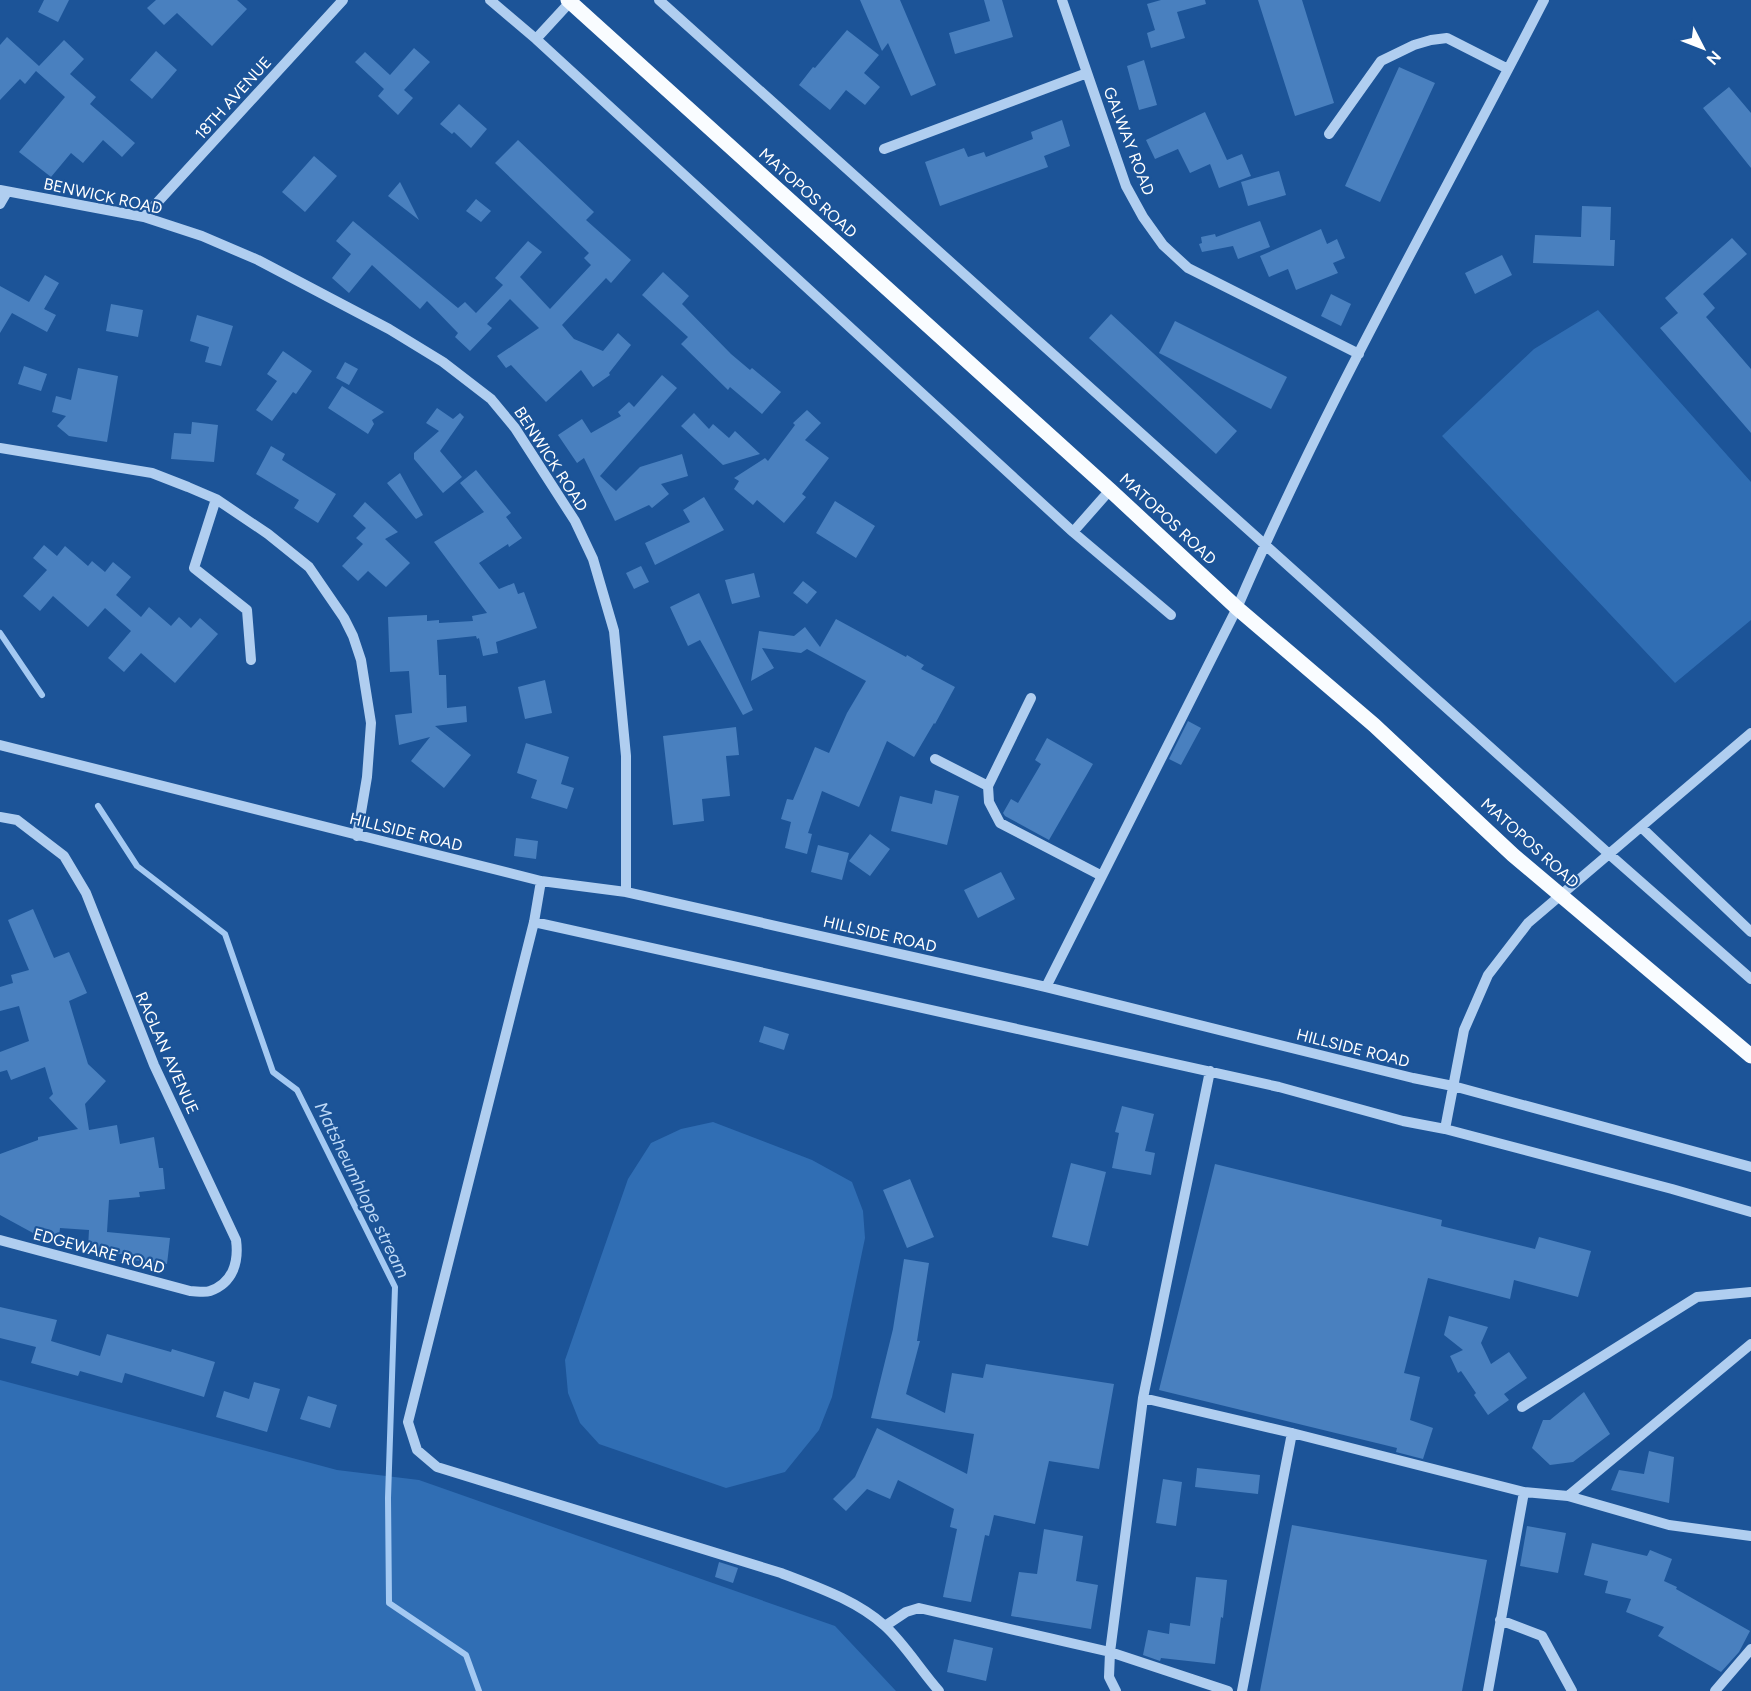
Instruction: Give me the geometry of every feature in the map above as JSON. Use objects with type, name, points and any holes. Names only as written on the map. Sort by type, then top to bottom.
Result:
[{"type":"main road","name":"MATOPOS ROAD","points":[[569,1],[1110,490],[1237,608],[1374,725],[1513,855],[1751,1056]]},
{"type":"street","name":"18TH AVENUE","points":[[144,217],[343,0]]},
{"type":"street","points":[[490,0],[536,39],[1073,532],[1171,615]]},
{"type":"street","points":[[659,0],[1264,545],[1751,979]]},
{"type":"street","name":"GALWAY ROAD","points":[[1062,0],[1126,186],[1143,217],[1163,245],[1188,268],[1359,354]]},
{"type":"street","points":[[1046,987],[1237,608],[1264,545],[1359,354],[1544,0]]},
{"type":"street","points":[[536,39],[569,1]]},
{"type":"street","points":[[1329,134],[1381,61],[1414,45],[1447,38],[1508,69]]},
{"type":"street","points":[[884,149],[1087,73]]},
{"type":"street","name":"BENWICK ROAD","points":[[3,191],[144,217],[202,236],[258,260],[389,329],[443,362],[491,399],[516,428],[574,521],[593,559],[614,631],[626,756],[626,892]]},
{"type":"street","points":[[0,204],[3,191]]},
{"type":"street","points":[[0,448],[152,473],[216,499],[268,534],[309,567],[344,618],[361,660],[371,723],[367,777],[357,836]]},
{"type":"street","points":[[1073,532],[1110,490]]},
{"type":"street","points":[[216,499],[194,568],[247,610],[251,660]]},
{"type":"street","points":[[1030,698],[988,786],[989,802],[1000,822],[1102,876]]},
{"type":"street","points":[[1445,1129],[1464,1030],[1488,975],[1528,923],[1751,733]]},
{"type":"street","name":"HILLSIDE ROAD","points":[[0,745],[541,881],[626,892],[1046,987],[1453,1086],[1751,1167]]},
{"type":"street","points":[[934,759],[988,786]]},
{"type":"street","name":"RAGLAN AVENUE","points":[[0,817],[17,820],[64,856],[86,893],[154,1065],[236,1240],[238,1257],[232,1272],[223,1284],[208,1292],[190,1291]]},
{"type":"street","points":[[1641,827],[1751,932]]},
{"type":"street","points":[[541,881],[534,922],[408,1422],[417,1450],[436,1467],[781,1573],[849,1601],[885,1626],[939,1691]]},
{"type":"street","points":[[534,922],[1279,1087],[1403,1121],[1445,1129],[1751,1212]]},
{"type":"street","points":[[1116,1691],[1109,1677],[1110,1652],[1143,1398],[1210,1071]]},
{"type":"street","name":"EDGEWARE ROAD","points":[[0,1240],[190,1291]]},
{"type":"street","points":[[1522,1407],[1696,1297],[1751,1292]]},
{"type":"street","points":[[1568,1496],[1751,1344]]},
{"type":"street","points":[[1143,1398],[1524,1492],[1568,1496],[1669,1525],[1751,1536]]},
{"type":"street","points":[[1242,1691],[1292,1433]]},
{"type":"street","points":[[1488,1691],[1524,1492]]},
{"type":"street","points":[[885,1626],[906,1612],[920,1608],[1110,1652],[1228,1691]]},
{"type":"street","points":[[1500,1620],[1542,1636],[1572,1691]]},
{"type":"street","points":[[1715,1691],[1751,1649]]},
{"type":"shaded area","points":[[1598,310],[1751,482],[1751,620],[1675,683],[1442,436],[1534,349]]},
{"type":"shaded area","points":[[713,1122],[812,1160],[852,1182],[863,1211],[865,1238],[832,1397],[819,1430],[785,1472],[726,1488],[599,1444],[580,1423],[568,1393],[565,1360],[628,1179],[651,1143],[681,1129]]},
{"type":"shaded area","points":[[0,1380],[337,1470],[419,1480],[835,1626],[896,1691],[0,1691]]},
{"type":"building","points":[[44,0],[69,0],[58,22],[38,12]]},
{"type":"building","points":[[156,0],[237,0],[247,9],[212,46],[177,13],[164,25],[147,8]]},
{"type":"building","points":[[860,0],[900,0],[936,85],[911,96],[888,43],[882,51]]},
{"type":"building","points":[[984,0],[1002,0],[1013,37],[955,54],[949,33],[990,21]]},
{"type":"building","points":[[1161,0],[1205,0],[1206,4],[1177,12],[1185,38],[1151,48],[1147,33],[1155,30],[1147,4]]},
{"type":"building","points":[[1258,0],[1302,0],[1334,103],[1295,116]]},
{"type":"building","points":[[847,30],[879,55],[864,73],[880,87],[865,105],[846,90],[830,110],[799,85]]},
{"type":"building","points":[[7,37],[39,66],[64,40],[84,59],[70,74],[96,97],[90,104],[135,143],[122,157],[103,140],[83,163],[71,153],[51,177],[19,152],[65,97],[36,71],[25,84],[20,79],[0,100],[0,45]]},
{"type":"building","points":[[414,48],[430,62],[404,90],[413,98],[398,115],[378,96],[384,89],[355,62],[365,52],[390,75]]},
{"type":"building","points":[[156,51],[177,70],[152,99],[130,80]]},
{"type":"building","points":[[1144,60],[1157,105],[1139,110],[1127,66]]},
{"type":"building","points":[[1399,67],[1435,83],[1380,202],[1345,186]]},
{"type":"building","points":[[1729,87],[1751,113],[1751,168],[1703,108]]},
{"type":"building","points":[[459,104],[487,129],[471,148],[454,132],[452,134],[440,124]]},
{"type":"building","points":[[1205,112],[1227,160],[1242,154],[1251,176],[1219,188],[1210,164],[1190,173],[1178,149],[1155,159],[1146,140]]},
{"type":"building","points":[[1062,120],[1070,146],[1044,156],[1048,167],[940,206],[925,162],[964,148],[968,157],[984,152],[986,157],[1033,139],[1031,132]]},
{"type":"building","points":[[518,140],[594,212],[586,220],[631,260],[611,283],[606,278],[562,325],[574,339],[603,351],[618,333],[631,345],[609,373],[610,375],[593,387],[581,370],[546,402],[511,365],[506,368],[497,356],[539,328],[510,299],[487,324],[492,328],[470,351],[455,337],[458,333],[427,301],[420,309],[372,265],[349,293],[332,278],[351,254],[336,241],[353,221],[458,308],[465,302],[476,313],[503,285],[495,278],[528,241],[542,252],[520,277],[550,309],[591,265],[584,258],[589,253],[495,163]]},
{"type":"building","points":[[314,156],[337,176],[305,212],[282,192]]},
{"type":"building","points":[[1279,171],[1286,195],[1248,206],[1241,182]]},
{"type":"building","points":[[400,182],[419,220],[388,196]]},
{"type":"building","points":[[476,199],[491,211],[481,222],[466,211]]},
{"type":"building","points":[[1582,206],[1611,207],[1610,240],[1615,240],[1614,266],[1533,263],[1535,235],[1581,237]]},
{"type":"building","points":[[1260,221],[1270,247],[1238,259],[1233,246],[1202,252],[1199,244],[1202,243],[1201,237],[1215,234],[1216,237]]},
{"type":"building","points":[[1321,229],[1327,244],[1337,239],[1345,258],[1333,263],[1338,273],[1296,290],[1288,269],[1269,277],[1260,256]]},
{"type":"building","points":[[1732,238],[1747,254],[1703,294],[1715,308],[1706,317],[1751,369],[1751,433],[1660,328],[1678,313],[1665,298]]},
{"type":"building","points":[[1502,255],[1512,275],[1475,294],[1465,273]]},
{"type":"building","points":[[663,272],[689,296],[682,304],[731,354],[781,392],[762,414],[730,387],[728,390],[681,344],[688,337],[642,295]]},
{"type":"building","points":[[45,275],[59,283],[44,309],[56,315],[47,332],[12,313],[0,333],[0,286],[29,302]]},
{"type":"building","points":[[1331,294],[1351,304],[1341,326],[1321,316]]},
{"type":"building","points":[[111,304],[143,310],[138,337],[106,331]]},
{"type":"building","points":[[1111,314],[1237,431],[1216,454],[1089,338]]},
{"type":"building","points":[[197,315],[233,326],[221,366],[205,362],[209,347],[190,341]]},
{"type":"building","points":[[1175,321],[1287,377],[1271,409],[1159,353]]},
{"type":"building","points":[[283,351],[312,371],[296,394],[293,392],[272,421],[256,410],[277,381],[267,374]]},
{"type":"building","points":[[345,362],[358,369],[349,385],[336,378]]},
{"type":"building","points":[[24,366],[47,374],[41,391],[18,384]]},
{"type":"building","points":[[78,368],[118,376],[107,442],[69,436],[57,426],[66,416],[52,412],[56,396],[71,400]]},
{"type":"building","points":[[662,375],[677,388],[600,476],[616,491],[640,467],[682,454],[688,476],[661,484],[669,494],[652,508],[649,505],[615,521],[584,458],[577,463],[558,435],[582,419],[591,433],[621,416],[618,412],[629,402],[634,407]]},
{"type":"building","points":[[342,386],[384,412],[372,420],[374,424],[368,434],[328,408]]},
{"type":"building","points":[[437,408],[453,419],[460,413],[464,417],[440,451],[462,477],[443,493],[414,459],[414,453],[439,431],[426,423]]},
{"type":"building","points":[[807,410],[821,423],[805,440],[829,458],[802,494],[806,497],[784,523],[757,500],[753,505],[734,489],[739,481],[734,478],[765,458],[768,461],[795,425],[793,423]]},
{"type":"building","points":[[694,413],[709,429],[713,424],[729,438],[735,431],[760,454],[723,465],[681,426]]},
{"type":"building","points":[[192,422],[218,425],[214,462],[171,459],[174,433],[191,434]]},
{"type":"building","points":[[271,446],[285,454],[282,460],[336,494],[318,523],[294,508],[299,500],[256,474]]},
{"type":"building","points":[[476,470],[511,513],[506,517],[522,538],[509,547],[508,544],[479,563],[499,589],[514,583],[518,594],[524,592],[537,628],[496,642],[498,653],[483,656],[479,638],[477,639],[476,636],[437,640],[439,675],[446,675],[447,708],[466,706],[467,722],[435,726],[471,755],[444,788],[411,761],[430,737],[399,745],[395,715],[412,713],[409,671],[390,672],[388,617],[427,615],[427,621],[439,620],[439,623],[473,621],[472,616],[487,613],[434,542],[484,512],[460,483]]},
{"type":"building","points":[[400,473],[423,515],[416,519],[387,483]]},
{"type":"building","points":[[704,497],[724,530],[655,565],[645,543],[690,522],[683,510]]},
{"type":"building","points":[[835,501],[875,526],[856,558],[816,533]]},
{"type":"building","points":[[365,502],[398,532],[385,539],[410,563],[386,587],[368,571],[358,581],[342,566],[363,544],[356,538],[366,528],[353,516]]},
{"type":"building","points":[[44,545],[57,556],[65,546],[88,566],[92,561],[105,572],[113,562],[131,577],[116,595],[141,617],[149,607],[171,626],[179,617],[191,628],[200,618],[218,634],[175,683],[141,653],[124,672],[108,658],[131,631],[105,608],[88,627],[53,596],[40,611],[23,596],[47,570],[33,558]]},
{"type":"building","points":[[641,566],[649,582],[634,589],[626,573]]},
{"type":"building","points":[[754,573],[760,597],[732,604],[725,580]]},
{"type":"building","points":[[803,581],[817,592],[807,604],[793,593]]},
{"type":"building","points":[[699,593],[753,710],[743,715],[700,640],[688,646],[670,607]]},
{"type":"building","points":[[836,619],[906,657],[907,655],[924,665],[921,669],[955,687],[914,757],[887,741],[859,807],[822,791],[808,833],[812,834],[807,854],[785,848],[791,822],[781,819],[787,799],[793,800],[815,747],[829,753],[847,713],[866,681],[807,649],[801,653],[762,648],[774,668],[751,681],[759,631],[794,636],[805,627],[820,647]]},
{"type":"building","points":[[545,680],[552,713],[525,719],[518,687]]},
{"type":"building","points":[[1188,721],[1201,728],[1181,765],[1169,759]]},
{"type":"building","points":[[736,727],[739,755],[726,756],[730,796],[702,799],[704,821],[673,825],[663,736]]},
{"type":"building","points":[[1047,738],[1093,764],[1049,840],[1003,813],[1011,799],[1018,803],[1041,764],[1035,760]]},
{"type":"building","points":[[526,743],[569,757],[561,784],[574,788],[567,809],[531,798],[537,780],[517,773]]},
{"type":"building","points":[[935,790],[959,796],[947,845],[891,831],[900,796],[932,804]]},
{"type":"building","points":[[870,834],[890,849],[870,876],[849,861]]},
{"type":"building","points":[[516,838],[538,841],[536,859],[514,856]]},
{"type":"building","points":[[818,845],[849,853],[842,880],[811,872]]},
{"type":"building","points":[[1001,872],[1015,899],[978,918],[964,890]]},
{"type":"building","points":[[33,909],[54,958],[69,952],[87,993],[69,1001],[88,1064],[106,1081],[85,1104],[89,1130],[117,1125],[120,1144],[154,1137],[159,1168],[163,1168],[165,1189],[139,1192],[140,1197],[109,1200],[107,1232],[170,1238],[167,1264],[123,1259],[123,1254],[107,1254],[107,1249],[88,1248],[89,1230],[60,1228],[59,1237],[33,1233],[0,1215],[0,1154],[38,1140],[38,1137],[78,1129],[49,1098],[53,1094],[45,1067],[11,1080],[7,1070],[0,1072],[0,1052],[29,1041],[19,1006],[0,1011],[0,987],[13,983],[11,975],[29,970],[8,920]]},
{"type":"building","points":[[764,1026],[789,1034],[784,1050],[759,1042]]},
{"type":"building","points":[[1122,1106],[1154,1114],[1145,1151],[1155,1153],[1151,1175],[1112,1168],[1119,1133],[1115,1132]]},
{"type":"building","points":[[1071,1163],[1106,1172],[1088,1246],[1052,1237]]},
{"type":"building","points":[[1215,1164],[1442,1220],[1441,1226],[1535,1249],[1539,1237],[1591,1251],[1578,1297],[1514,1280],[1510,1299],[1428,1278],[1404,1373],[1420,1377],[1410,1420],[1433,1428],[1423,1459],[1396,1452],[1397,1448],[1159,1390]]},
{"type":"building","points":[[910,1179],[934,1237],[907,1248],[883,1190]]},
{"type":"building","points":[[904,1259],[929,1263],[917,1341],[920,1341],[906,1394],[945,1413],[952,1373],[983,1378],[986,1364],[1114,1384],[1099,1469],[1049,1461],[1035,1524],[994,1515],[989,1536],[985,1535],[971,1602],[943,1597],[957,1529],[950,1527],[954,1509],[898,1480],[890,1499],[867,1489],[846,1511],[833,1499],[855,1477],[877,1428],[967,1474],[974,1434],[871,1418],[893,1329]]},
{"type":"building","points":[[0,1307],[57,1320],[51,1341],[100,1356],[107,1334],[215,1362],[204,1397],[125,1373],[122,1383],[80,1371],[78,1376],[31,1363],[36,1347],[0,1338]]},
{"type":"building","points":[[1449,1316],[1488,1327],[1481,1343],[1491,1364],[1509,1352],[1527,1378],[1504,1394],[1509,1400],[1488,1415],[1461,1371],[1458,1373],[1450,1356],[1463,1350],[1444,1335]]},
{"type":"building","points":[[254,1382],[280,1389],[267,1432],[216,1417],[224,1391],[249,1399]]},
{"type":"building","points":[[1584,1392],[1610,1434],[1573,1462],[1550,1465],[1532,1448],[1543,1420],[1550,1420]]},
{"type":"building","points":[[308,1396],[337,1405],[330,1428],[300,1419]]},
{"type":"building","points":[[1649,1451],[1674,1457],[1669,1503],[1611,1490],[1619,1470],[1644,1474]]},
{"type":"building","points":[[1197,1468],[1260,1475],[1258,1494],[1195,1487]]},
{"type":"building","points":[[1163,1479],[1182,1482],[1176,1526],[1156,1523]]},
{"type":"building","points":[[1292,1525],[1487,1560],[1462,1691],[1260,1691]]},
{"type":"building","points":[[1527,1526],[1566,1533],[1558,1573],[1520,1566]]},
{"type":"building","points":[[1044,1529],[1083,1536],[1076,1581],[1098,1585],[1091,1629],[1011,1616],[1019,1572],[1037,1574]]},
{"type":"building","points":[[1592,1543],[1647,1556],[1650,1550],[1672,1559],[1664,1581],[1750,1631],[1739,1652],[1721,1672],[1658,1636],[1664,1627],[1626,1612],[1631,1599],[1605,1593],[1608,1581],[1584,1575]]},
{"type":"building","points":[[719,1562],[738,1568],[733,1583],[715,1577]]},
{"type":"building","points":[[1196,1577],[1227,1580],[1215,1664],[1161,1658],[1160,1661],[1143,1655],[1148,1630],[1169,1634],[1170,1623],[1190,1626]]},
{"type":"building","points":[[954,1639],[993,1648],[986,1681],[947,1672]]},
{"type":"waterway","points":[[0,633],[42,695]]},
{"type":"waterway","name":"Matsheumhlope stream","points":[[98,806],[137,866],[225,934],[273,1072],[297,1090],[395,1287],[388,1498],[389,1603],[466,1655],[479,1691]]}]
